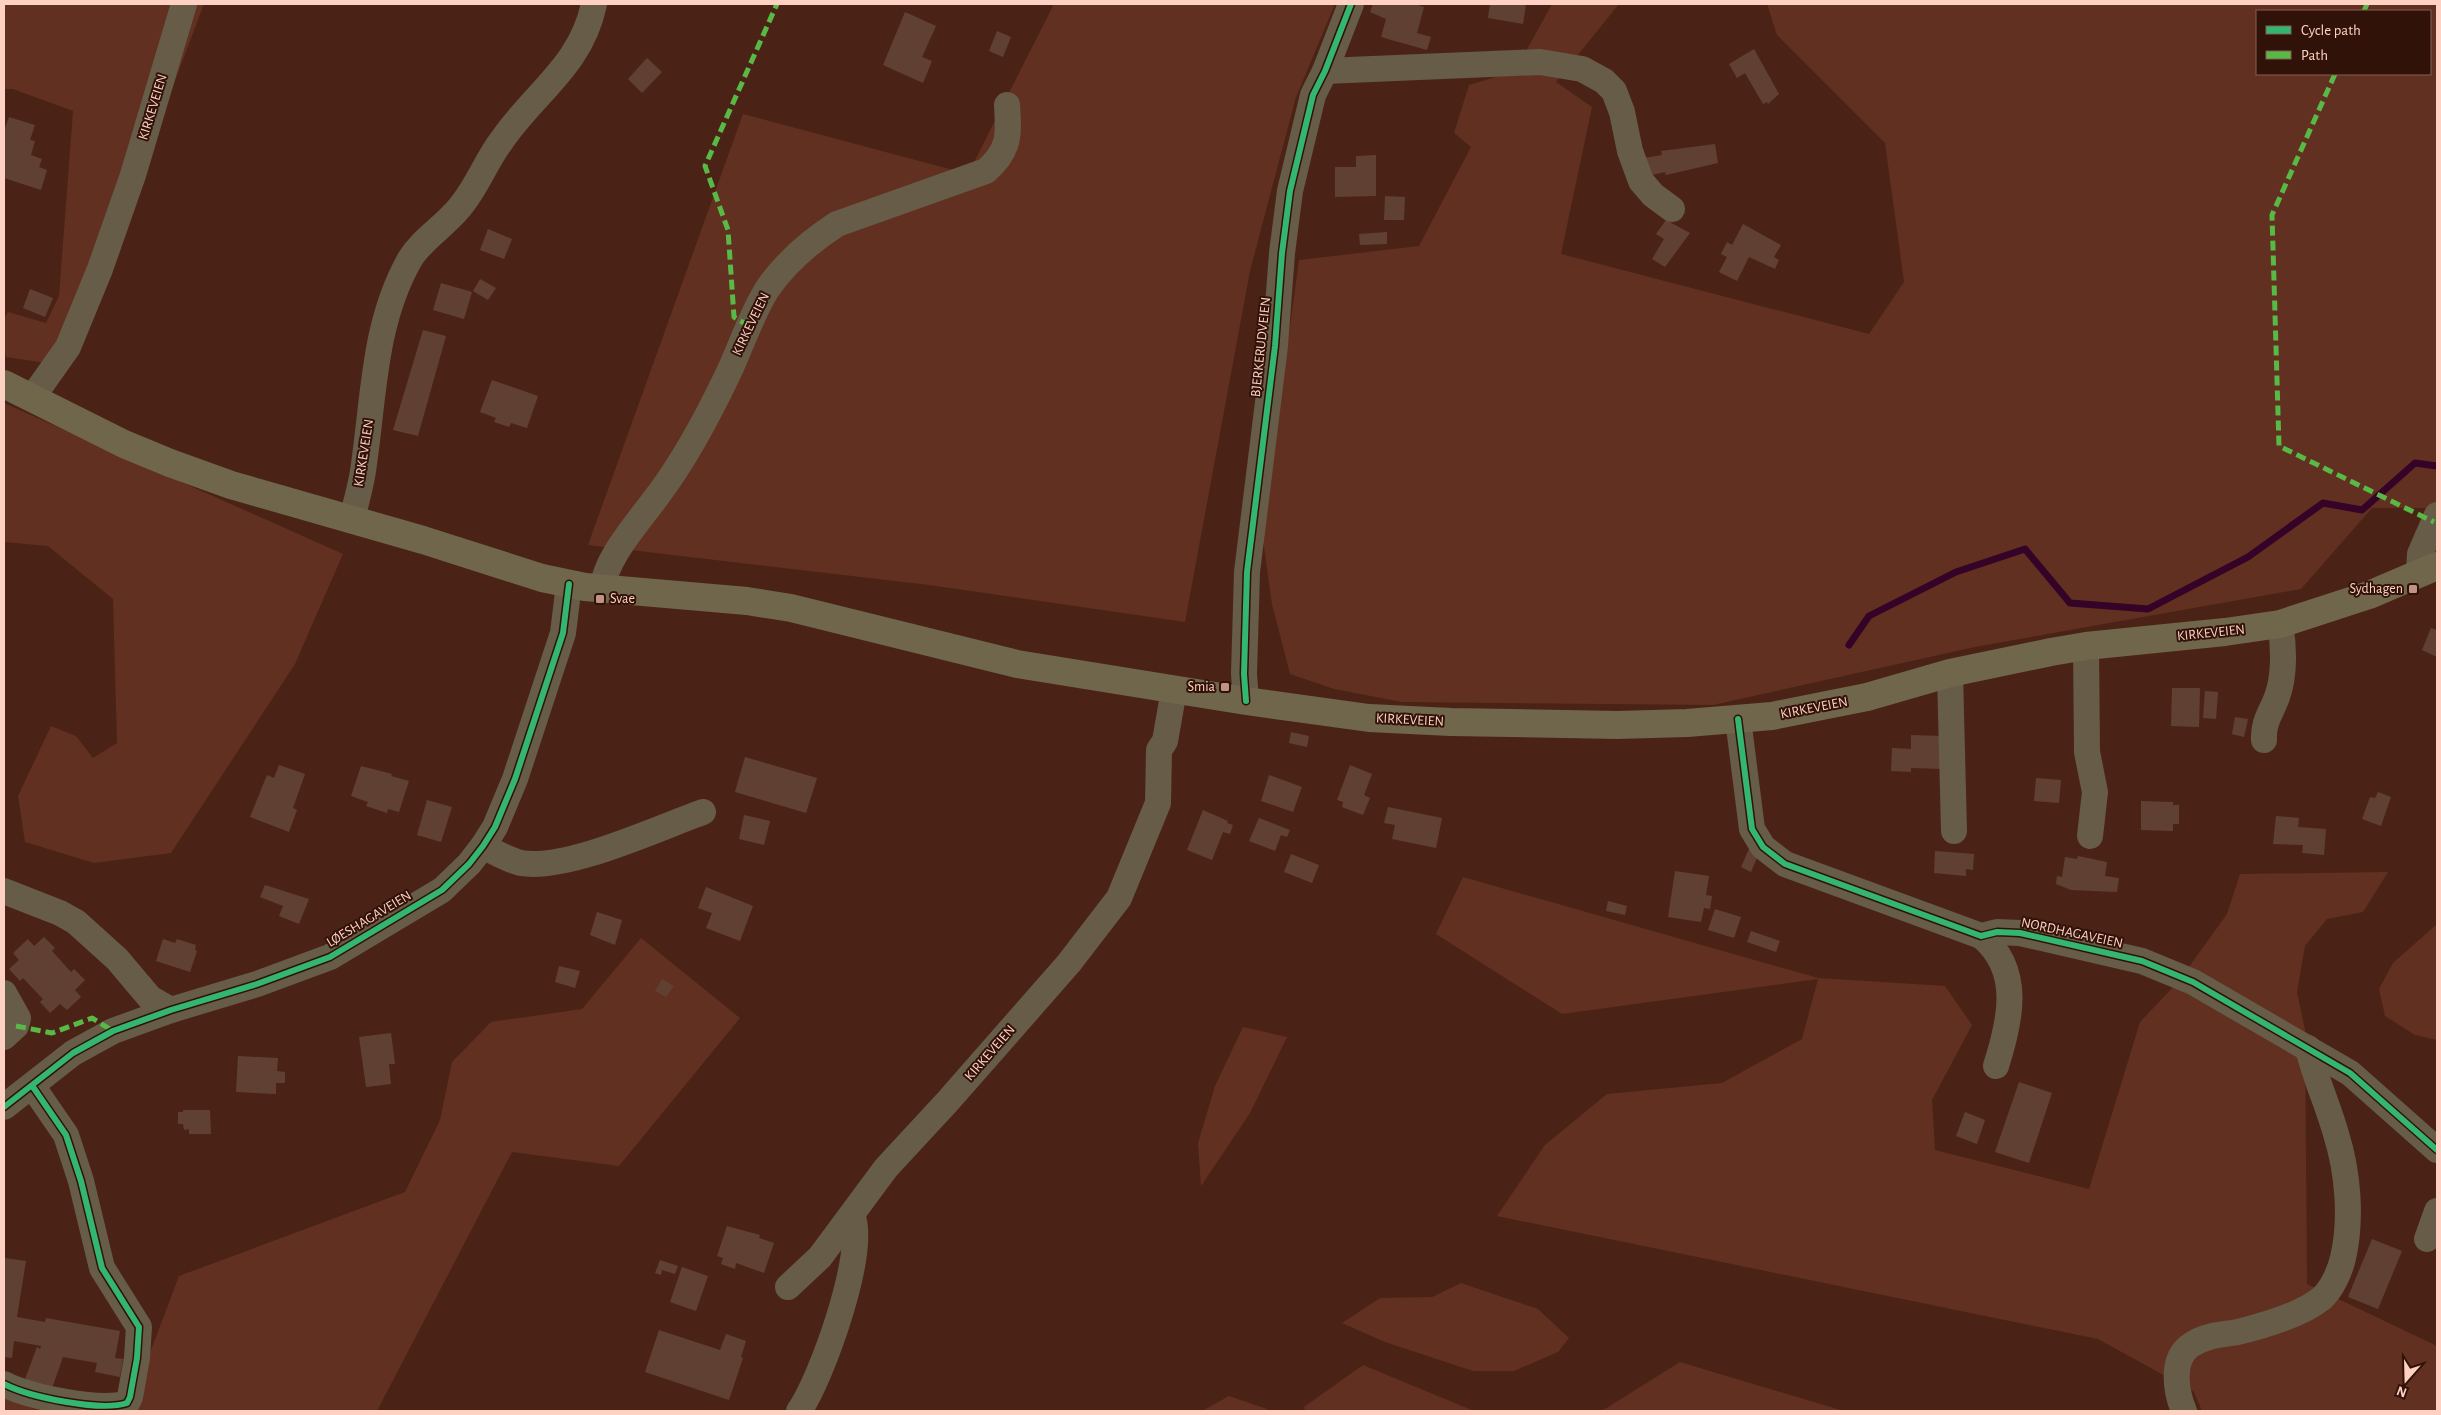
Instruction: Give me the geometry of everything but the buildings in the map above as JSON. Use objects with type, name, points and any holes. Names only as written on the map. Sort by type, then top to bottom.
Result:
[{"type":"main road","name":"KIRKEVEIEN","points":[[4,384],[124,444],[170,463],[231,485],[352,520],[511,570],[569,584],[747,601],[791,608],[1017,664],[1246,702],[1369,718],[1451,722],[1616,725],[1687,723],[1772,716],[1840,702],[1950,673],[2086,646],[2225,632],[2280,624],[2368,595],[2428,569]]},
{"type":"street","name":"KIRKEVEIEN","points":[[32,398],[68,347],[100,269],[133,176],[184,4]]},
{"type":"street","name":"KIRKEVEIEN","points":[[352,520],[364,467],[381,335],[396,286],[412,257],[460,208],[478,181],[502,138],[572,57],[582,40],[594,4]]},
{"type":"street","name":"BJERKERUDVEIEN","points":[[1246,702],[1244,674],[1247,572],[1275,346],[1285,226],[1290,191],[1313,95],[1325,71],[1351,4]]},
{"type":"street","points":[[1325,71],[1540,62],[1582,69],[1604,81],[1614,91],[1622,112],[1630,151],[1641,181],[1653,195],[1672,209]]},
{"type":"street","name":"KIRKEVEIEN","points":[[603,588],[604,576],[616,555],[682,460],[728,374],[756,308],[780,274],[806,247],[838,224],[986,171],[1000,156],[1006,143],[1008,134],[1007,105]]},
{"type":"street","points":[[2428,569],[2420,554],[2437,515]]},
{"type":"street","name":"LØESHAGAVEIEN","points":[[4,1107],[33,1087],[74,1053],[113,1031],[171,1010],[257,984],[330,957],[442,890],[469,864],[495,827],[515,779],[563,633],[569,584]]},
{"type":"street","points":[[2264,740],[2263,729],[2266,717],[2277,698],[2280,683],[2280,624]]},
{"type":"street","points":[[2086,646],[2087,752],[2095,792],[2090,836]]},
{"type":"street","points":[[1950,673],[1954,831]]},
{"type":"street","name":"KIRKEVEIEN","points":[[788,1288],[820,1257],[886,1168],[1069,963],[1119,898],[1158,802],[1159,750],[1165,741],[1174,690]]},
{"type":"street","name":"NORDHAGAVEIEN","points":[[1738,719],[1752,829],[1763,847],[1785,864],[1981,936],[1997,932],[2020,933],[2142,961],[2194,982],[2350,1073],[2437,1150]]},
{"type":"street","points":[[482,846],[523,863],[564,860],[598,851],[703,812]]},
{"type":"street","points":[[4,891],[60,913],[76,922],[117,959],[150,998],[171,1010]]},
{"type":"street","points":[[1981,936],[1990,944],[2004,966],[2010,996],[2007,1030],[1996,1066]]},
{"type":"street","points":[[4,993],[18,1018],[16,1026],[4,1037]]},
{"type":"street","points":[[2184,1411],[2178,1390],[2177,1373],[2181,1357],[2190,1346],[2204,1338],[2237,1332],[2286,1316],[2314,1303],[2331,1287],[2342,1259],[2346,1232],[2346,1179],[2336,1134],[2308,1048]]},
{"type":"street","points":[[4,1384],[13,1389],[68,1402],[111,1407],[127,1402],[130,1397],[137,1358],[138,1327],[102,1268],[81,1181],[66,1135],[33,1087]]},
{"type":"street","points":[[2427,1239],[2437,1211]]},
{"type":"street","points":[[798,1411],[825,1356],[846,1291],[856,1240],[855,1221],[852,1215]]},
{"type":"shaded area","points":[[4,4],[204,4],[67,366],[6,357],[5,352],[3,328],[8,312],[46,323],[59,296],[73,111],[13,89],[4,89]]},
{"type":"shaded area","points":[[1054,4],[1335,4],[1296,97],[1250,271],[1185,622],[929,585],[588,545],[743,114],[968,174]]},
{"type":"shaded area","points":[[1552,4],[1619,4],[1556,82],[1592,107],[1561,254],[1869,334],[1904,282],[1885,143],[1777,35],[1767,4],[2437,4],[2437,508],[2372,508],[2301,589],[1975,647],[1713,705],[1402,702],[1334,689],[1290,674],[1272,604],[1262,533],[1299,260],[1419,246],[1471,147],[1454,133],[1469,85],[1515,71]]},
{"type":"shaded area","points":[[4,403],[343,554],[295,664],[171,853],[94,863],[25,842],[18,796],[51,726],[76,736],[93,758],[117,743],[113,599],[48,546],[4,542]]},
{"type":"shaded area","points":[[2388,872],[2363,912],[2327,919],[2305,946],[2297,992],[2305,1030],[2307,1284],[2437,1346],[2437,1411],[2202,1411],[2194,1392],[2098,1339],[1497,1216],[1545,1145],[1607,1094],[1722,1083],[1802,1039],[1818,979],[1562,1014],[1436,934],[1463,877],[1818,978],[1945,986],[1972,1025],[1932,1100],[1935,1150],[2089,1189],[2140,1022],[2178,982],[2227,914],[2240,874]]},
{"type":"shaded area","points":[[2437,924],[2437,1040],[2415,1035],[2385,1016],[2379,989],[2393,963]]},
{"type":"shaded area","points":[[641,938],[740,1018],[619,1166],[512,1152],[377,1411],[128,1411],[179,1276],[405,1192],[440,1120],[452,1062],[491,1022],[582,1009]]},
{"type":"shaded area","points":[[1243,1027],[1287,1037],[1250,1113],[1201,1186],[1198,1143],[1215,1086]]},
{"type":"shaded area","points":[[1461,1283],[1538,1309],[1569,1338],[1558,1352],[1514,1371],[1473,1371],[1385,1342],[1342,1323],[1380,1298],[1432,1297]]},
{"type":"shaded area","points":[[1680,1362],[1844,1411],[1596,1411],[1605,1409]]},
{"type":"shaded area","points":[[1363,1365],[1474,1411],[1305,1411],[1304,1407]]},
{"type":"shaded area","points":[[1229,1396],[1267,1409],[1268,1411],[1202,1411]]},
{"type":"shaded area","points":[[4,1398],[40,1411],[4,1411]]},
{"type":"waterway","points":[[1849,645],[1869,616],[1956,572],[2025,549],[2070,603],[2148,609],[2248,557],[2323,503],[2362,510],[2415,463],[2437,466]]},
{"type":"marked path","points":[[749,326],[734,317],[728,230],[705,166],[777,4]]},
{"type":"marked path","points":[[2364,10],[2367,4]]},
{"type":"marked path","points":[[2335,75],[2272,215],[2279,446],[2434,522]]},
{"type":"marked path","points":[[16,1026],[52,1033],[92,1018],[113,1031]]},
{"type":"cycle path","points":[[1246,701],[1244,674],[1247,572],[1275,346],[1282,253],[1290,191],[1313,95],[1325,71],[1351,4]]},
{"type":"cycle path","points":[[4,1107],[73,1053],[113,1031],[171,1010],[257,984],[330,957],[442,890],[469,864],[483,846],[495,827],[515,779],[563,633],[569,584]]},
{"type":"cycle path","points":[[1738,719],[1752,829],[1763,847],[1785,864],[1981,936],[1997,932],[2020,933],[2142,961],[2193,982],[2350,1073],[2437,1150]]},
{"type":"cycle path","points":[[4,1384],[30,1394],[65,1402],[100,1406],[127,1403],[130,1397],[137,1358],[139,1327],[102,1268],[81,1181],[66,1135],[33,1087]]},
{"type":"place","name":"Sydhagen","points":[[2413,589]]},
{"type":"place","name":"Svae","points":[[600,599]]},
{"type":"place","name":"Smia","points":[[1225,687]]}]
